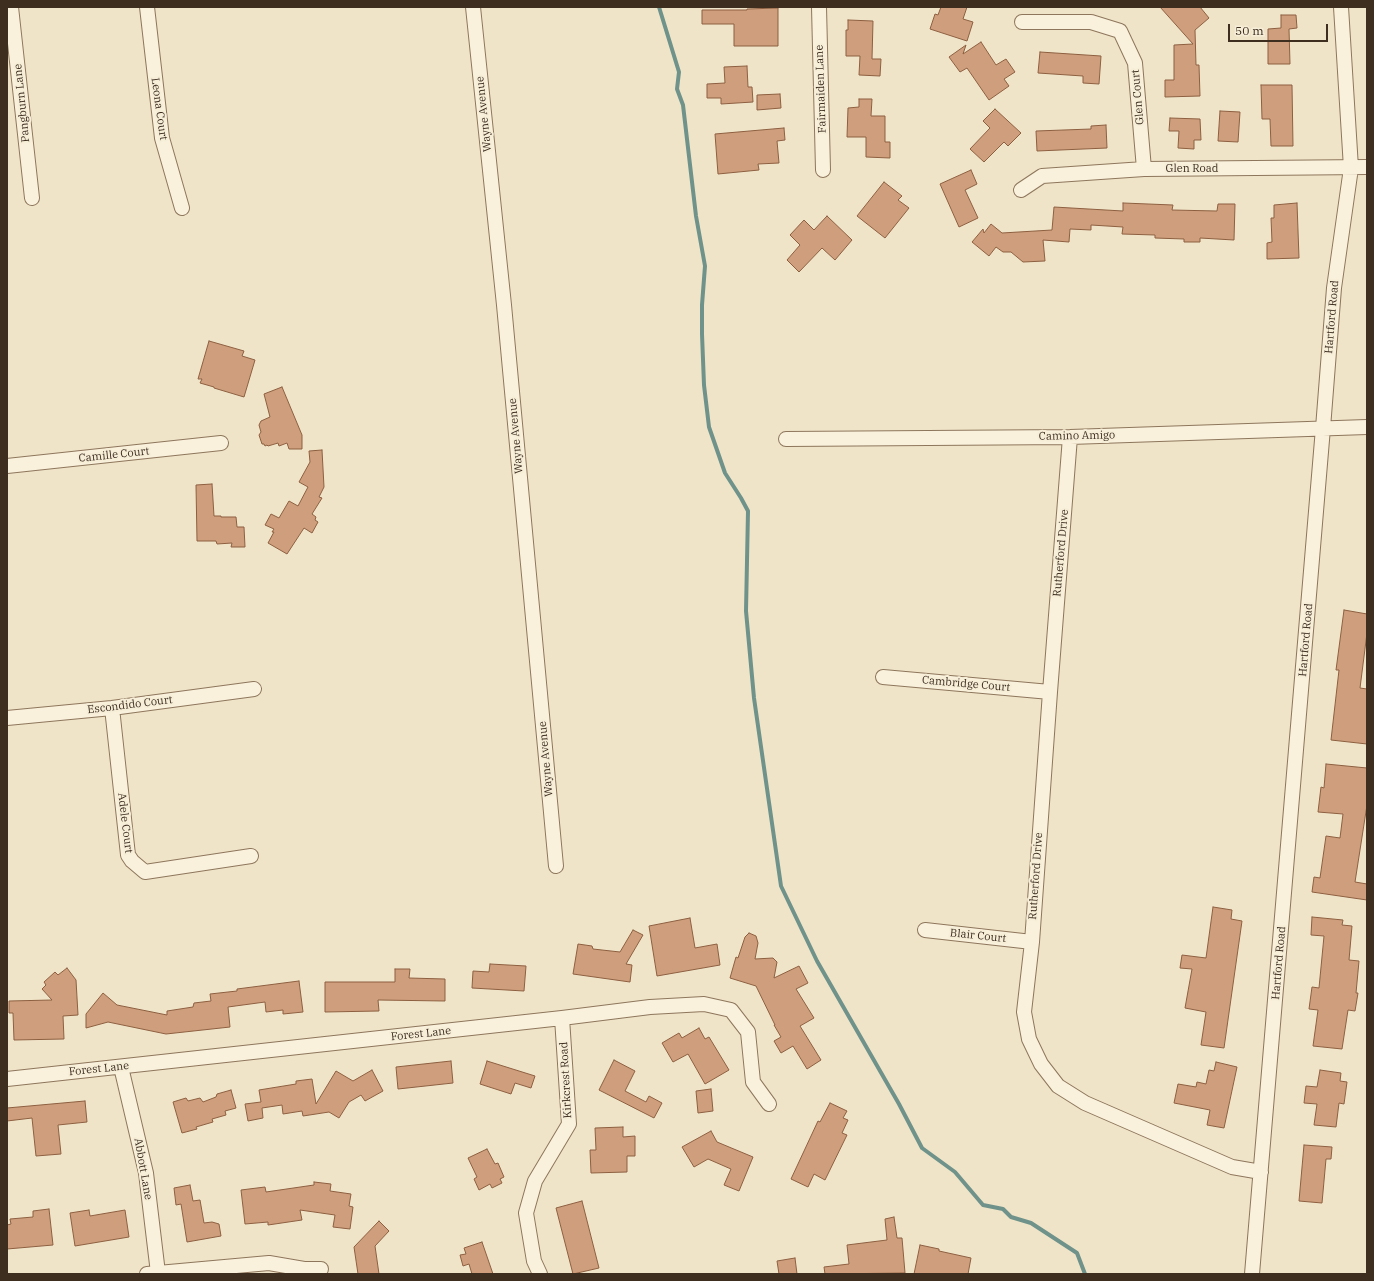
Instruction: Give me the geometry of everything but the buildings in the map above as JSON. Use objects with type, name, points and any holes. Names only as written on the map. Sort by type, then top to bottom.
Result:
[{"type":"street","name":"Pangburn Lane","points":[[11,7],[32,198]]},
{"type":"street","name":"Leona Court","points":[[147,7],[162,138],[182,208]]},
{"type":"street","name":"Wayne Avenue","points":[[473,7],[504,305],[556,866]]},
{"type":"street","name":"Fairmaiden Lane","points":[[819,7],[823,170]]},
{"type":"street","name":"Hartford Road","points":[[1252,1274],[1334,288],[1351,168],[1341,7]]},
{"type":"street","name":"Glen Court","points":[[1022,22],[1091,22],[1120,31],[1135,63],[1144,169]]},
{"type":"street","name":"Glen Road","points":[[1021,190],[1042,176],[1144,169],[1367,168]]},
{"type":"street","name":"Camino Amigo","points":[[786,439],[1070,437],[1367,427]]},
{"type":"street","name":"Rutherford Drive","points":[[1070,437],[1032,942],[1024,1012],[1029,1039],[1041,1064],[1058,1086],[1086,1103],[1232,1167],[1261,1172]]},
{"type":"street","name":"Camille Court","points":[[7,466],[221,443]]},
{"type":"street","name":"Cambridge Court","points":[[883,677],[1050,692]]},
{"type":"street","name":"Escondido Court","points":[[7,718],[112,708],[254,689]]},
{"type":"street","name":"Adele Court","points":[[112,708],[128,855],[132,861],[145,872],[251,856]]},
{"type":"street","name":"Blair Court","points":[[925,930],[1032,942]]},
{"type":"street","name":"Forest Lane","points":[[7,1079],[562,1018],[658,1006],[704,1004],[731,1010],[748,1032],[753,1082],[769,1104]]},
{"type":"street","name":"Kirkcrest Road","points":[[540,1274],[534,1261],[526,1213],[535,1181],[568,1124],[562,1018]]},
{"type":"street","name":"Abbott Lane","points":[[121,1067],[146,1173],[152,1273]]},
{"type":"street","points":[[152,1273],[269,1264],[304,1269],[321,1269]]},
{"type":"waterway","points":[[659,7],[679,72],[677,89],[683,105],[696,216],[705,266],[702,305],[702,334],[704,385],[709,427],[725,473],[748,511],[746,611],[754,698],[781,886],[817,961],[899,1104],[922,1148],[955,1172],[983,1205],[1003,1209],[1011,1217],[1031,1223],[1077,1253],[1085,1274]]}]
